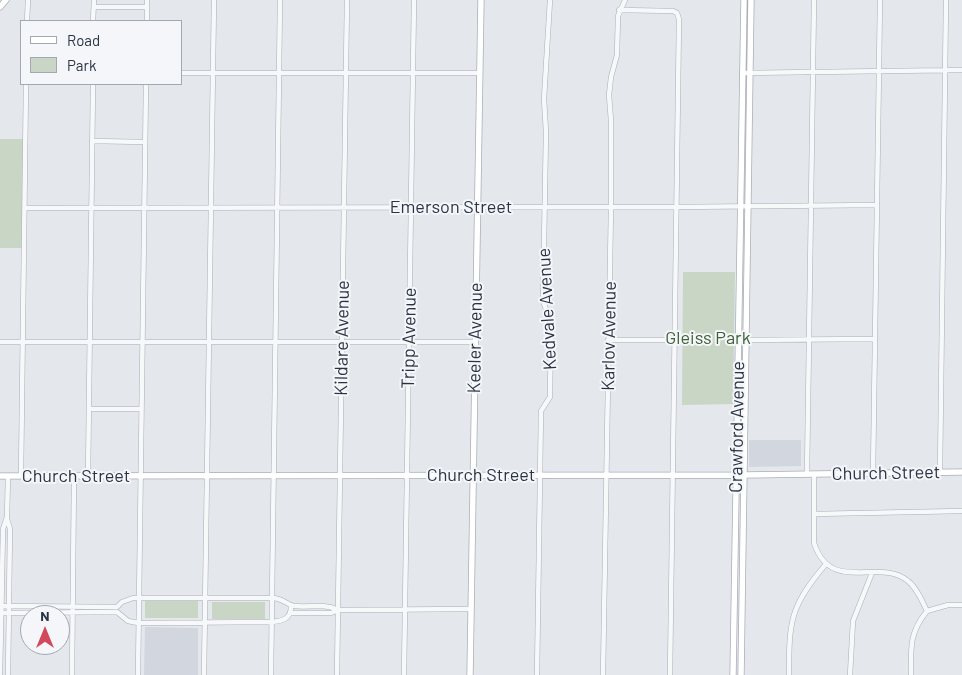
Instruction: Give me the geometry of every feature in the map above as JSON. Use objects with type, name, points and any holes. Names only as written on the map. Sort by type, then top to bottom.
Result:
[{"type":"street","points":[[0,7],[6,0]]},
{"type":"street","points":[[27,20],[28,0]]},
{"type":"street","points":[[93,20],[94,0]]},
{"type":"street","points":[[147,0],[147,20]]},
{"type":"street","points":[[204,675],[214,0]]},
{"type":"street","points":[[271,675],[280,0]]},
{"type":"street","name":"Kildare Avenue","points":[[337,675],[347,0]]},
{"type":"street","name":"Tripp Avenue","points":[[404,675],[414,0]]},
{"type":"street","name":"Keeler Avenue","points":[[470,675],[480,0]]},
{"type":"street","name":"Kedvale Avenue","points":[[537,675],[542,411],[550,396],[551,323],[543,301],[545,69],[550,0]]},
{"type":"street","name":"Karlov Avenue","points":[[604,675],[611,207],[609,88],[617,55],[619,10],[625,0]]},
{"type":"street","name":"Crawford Avenue","points":[[733,675],[744,0]]},
{"type":"street","name":"Crawford Avenue","points":[[740,675],[751,0]]},
{"type":"street","points":[[807,474],[814,0]]},
{"type":"street","points":[[873,473],[880,0]]},
{"type":"street","points":[[940,472],[946,0]]},
{"type":"street","points":[[94,7],[147,7]]},
{"type":"street","points":[[619,10],[670,10],[677,13],[679,19],[670,675]]},
{"type":"street","points":[[742,73],[962,70]]},
{"type":"street","points":[[182,73],[480,73]]},
{"type":"street","points":[[21,476],[26,85]]},
{"type":"street","points":[[88,476],[93,85]]},
{"type":"street","points":[[138,675],[146,85]]},
{"type":"street","points":[[92,141],[145,142]]},
{"type":"street","name":"Emerson Street","points":[[25,208],[877,205]]},
{"type":"street","points":[[739,340],[874,339]]},
{"type":"street","points":[[608,340],[675,340]]},
{"type":"street","points":[[0,342],[475,342]]},
{"type":"street","points":[[89,409],[141,409]]},
{"type":"street","name":"Church Street","points":[[0,476],[744,475],[962,472]]},
{"type":"street","points":[[814,474],[814,544],[826,564],[846,572],[887,572],[904,578],[916,590],[927,611]]},
{"type":"street","points":[[8,476],[7,518],[10,529],[8,675]]},
{"type":"street","points":[[72,675],[74,476]]},
{"type":"street","points":[[814,514],[962,511]]},
{"type":"street","points":[[0,675],[3,529],[7,518]]},
{"type":"street","points":[[789,675],[790,630],[798,600],[826,564]]},
{"type":"street","points":[[850,675],[853,620],[872,573]]},
{"type":"street","points":[[1,613],[118,610],[127,599],[139,598],[272,598],[283,600],[291,606],[330,606],[338,610]]},
{"type":"street","points":[[1,606],[72,606],[118,610],[128,620],[138,623],[271,622],[284,620],[291,613],[291,606]]},
{"type":"street","points":[[910,675],[913,633],[927,611],[948,606],[962,606]]},
{"type":"street","points":[[291,613],[331,613],[338,610],[471,609]]},
{"type":"street","points":[[734,609],[742,609]]},
{"type":"shaded area","points":[[749,440],[801,440],[801,466],[749,467]]},
{"type":"shaded area","points":[[145,627],[198,628],[198,675],[144,675]]},
{"type":"green space","points":[[0,139],[25,139],[23,248],[0,248]]},
{"type":"green space","name":"Gleiss Park","points":[[683,272],[735,272],[733,404],[682,405]]},
{"type":"green space","points":[[145,601],[198,601],[198,618],[145,618]]},
{"type":"green space","points":[[212,602],[265,602],[265,619],[212,619]]}]
